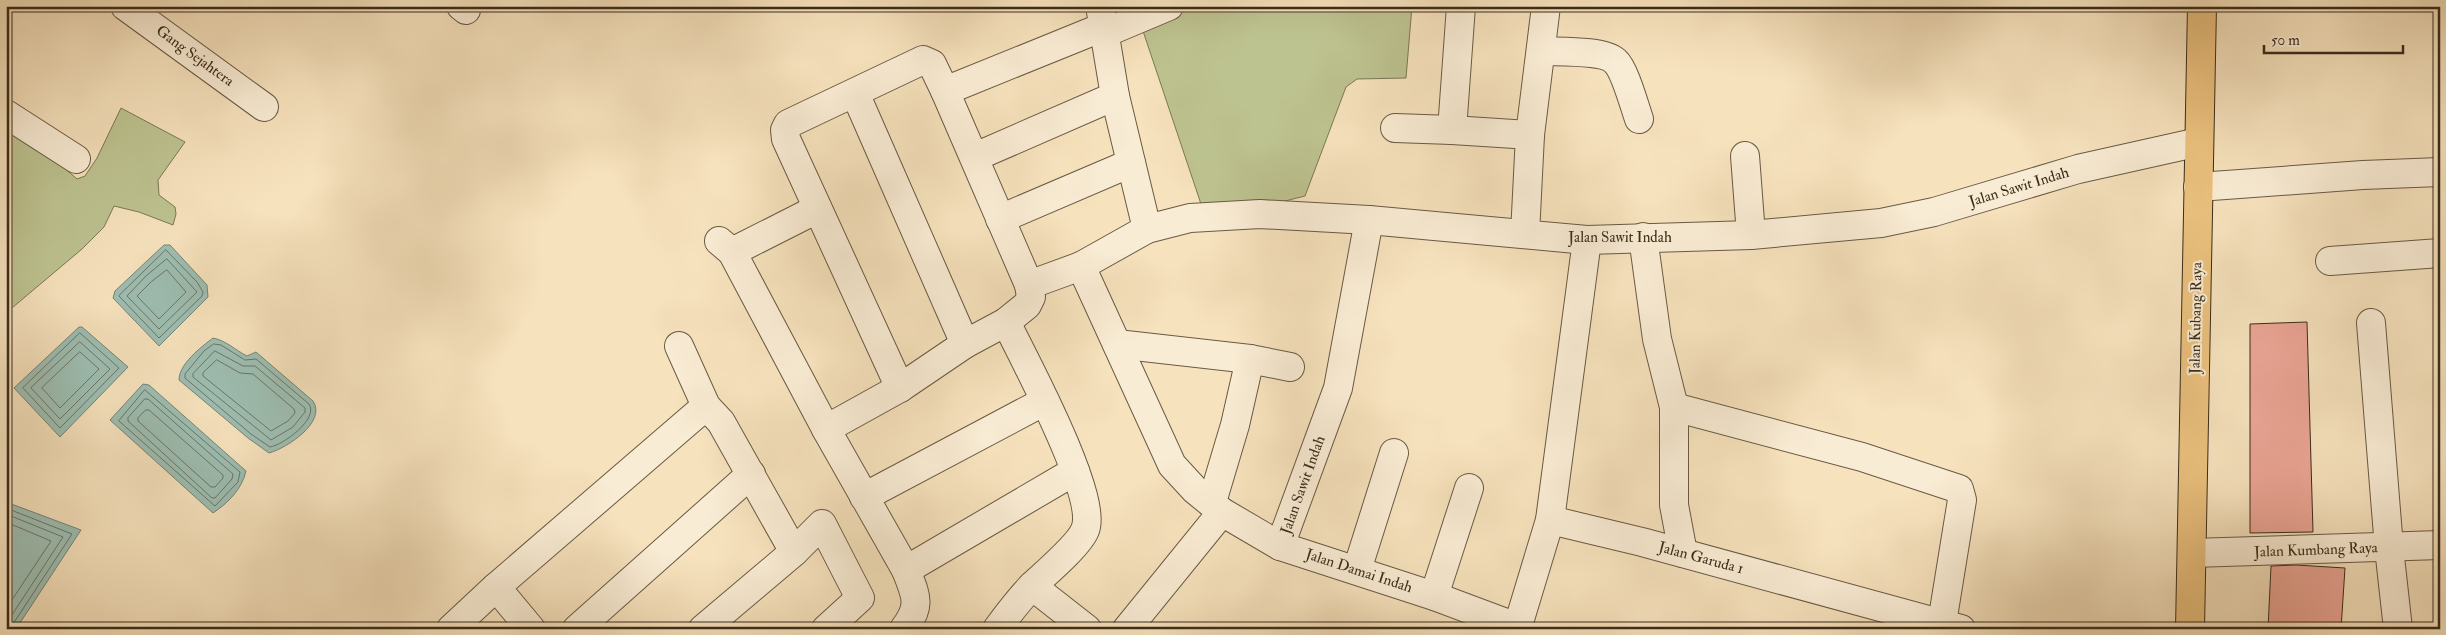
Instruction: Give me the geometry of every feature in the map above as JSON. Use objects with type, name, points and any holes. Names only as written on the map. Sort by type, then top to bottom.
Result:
[{"type":"highway","name":"Jalan Kubang Raya","points":[[2190,629],[2202,6]]},
{"type":"street","name":"Gang Sejahtera","points":[[125,6],[264,106]]},
{"type":"street","points":[[945,91],[1103,22],[1169,6]]},
{"type":"street","points":[[1452,130],[1461,6]]},
{"type":"street","points":[[1525,234],[1530,135],[1546,6]]},
{"type":"street","points":[[1103,22],[1115,96],[1147,229]]},
{"type":"street","points":[[1542,50],[1600,55],[1614,59],[1639,119]]},
{"type":"street","points":[[826,429],[900,388],[965,344],[1006,322],[1026,304],[1030,297],[1029,285],[975,157],[932,64],[923,60],[788,124],[785,130],[786,139],[817,209],[900,388]]},
{"type":"street","points":[[855,93],[965,344]]},
{"type":"street","points":[[975,157],[1115,96]]},
{"type":"street","points":[[6,114],[76,159]]},
{"type":"street","points":[[1395,128],[1530,135]]},
{"type":"street","name":"Jalan Sawit Indah","points":[[1280,546],[1338,388],[1369,220],[1587,240],[1751,235],[1880,223],[1934,212],[2078,169],[2199,142]]},
{"type":"street","points":[[1745,156],[1751,235]]},
{"type":"street","points":[[1000,219],[1132,163]]},
{"type":"street","points":[[2198,187],[2363,175],[2440,172]]},
{"type":"street","points":[[817,209],[726,246],[906,570],[915,593],[916,612],[904,629]]},
{"type":"street","points":[[1029,285],[1081,266],[1147,229],[1190,218],[1260,214],[1369,220]]},
{"type":"street","points":[[1643,237],[1658,340],[1674,407],[1674,505],[1683,553]]},
{"type":"street","points":[[1517,628],[1550,520],[1587,240]]},
{"type":"street","points":[[2330,261],[2440,254]]},
{"type":"street","name":"Jalan Damai Indah","points":[[1081,266],[1172,465],[1195,490],[1217,507],[1280,546],[1434,596],[1517,628]]},
{"type":"street","points":[[997,629],[1032,586],[1056,564],[1085,530],[1088,517],[1074,471],[1045,400],[1006,322]]},
{"type":"street","points":[[2371,323],[2389,548],[2398,629]]},
{"type":"street","points":[[1117,344],[1250,359],[1290,367]]},
{"type":"street","points":[[679,346],[706,406],[721,422],[794,552]]},
{"type":"street","points":[[1127,629],[1217,507],[1250,359]]},
{"type":"street","points":[[864,497],[1045,400]]},
{"type":"street","points":[[451,629],[496,587],[706,406]]},
{"type":"street","points":[[1674,407],[1862,457],[1959,489],[1962,500],[1952,626]]},
{"type":"street","points":[[1357,570],[1394,453]]},
{"type":"street","points":[[906,570],[1074,471]]},
{"type":"street","points":[[577,629],[751,474]]},
{"type":"street","points":[[1434,596],[1469,488]]},
{"type":"street","name":"Jalan Garuda 1","points":[[1550,520],[1683,553],[1952,626]]},
{"type":"street","points":[[703,629],[794,552],[822,524],[860,598],[826,629]]},
{"type":"street","name":"Jalan Kumbang Raya","points":[[2192,552],[2389,548],[2440,545]]},
{"type":"street","points":[[1032,586],[1087,629]]},
{"type":"street","points":[[496,587],[531,629]]},
{"type":"green space","points":[[1181,6],[1412,6],[1406,78],[1357,79],[1346,87],[1305,196],[1269,205],[1202,207],[1142,28]]},
{"type":"green space","points":[[121,108],[185,142],[158,180],[159,195],[175,207],[176,214],[173,225],[139,212],[114,206],[104,227],[82,249],[6,313],[6,128],[53,158],[77,179],[85,176],[97,158]]},
{"type":"water","points":[[164,245],[170,245],[207,285],[208,297],[159,346],[113,298],[115,291]]},
{"type":"water","points":[[79,327],[82,327],[128,367],[60,437],[14,388]]},
{"type":"water","points":[[213,338],[227,343],[247,356],[256,352],[313,401],[316,409],[315,417],[295,440],[269,453],[248,438],[179,380],[180,374],[187,362]]},
{"type":"water","points":[[143,384],[149,385],[246,471],[234,495],[213,513],[110,420]]},
{"type":"water","points":[[6,502],[81,530],[16,629],[6,629]]},
{"type":"building","points":[[2307,322],[2313,532],[2250,533],[2250,324]]},
{"type":"building","points":[[2296,565],[2345,568],[2341,629],[2268,629],[2271,566]]}]
